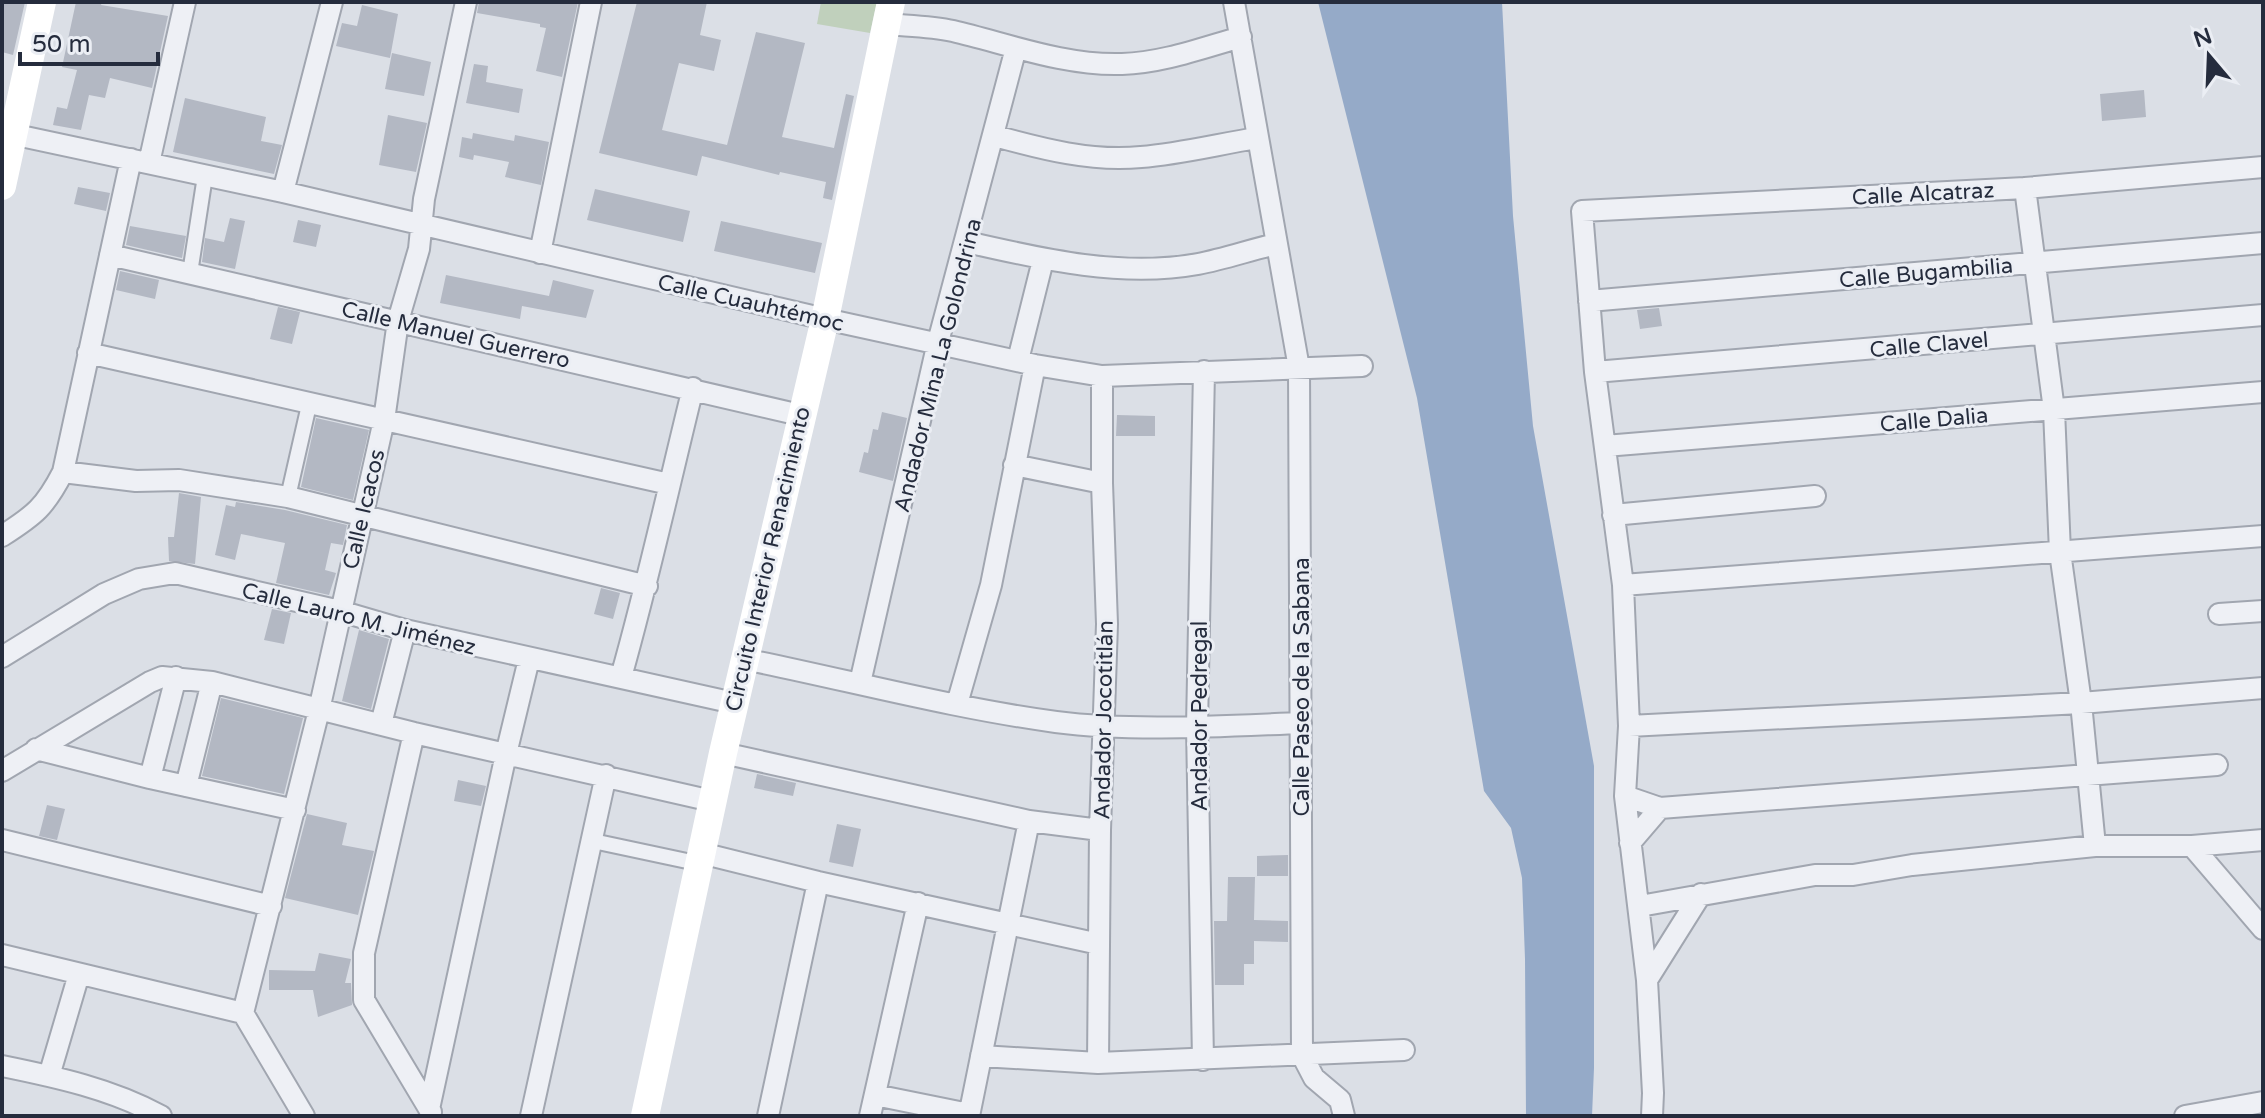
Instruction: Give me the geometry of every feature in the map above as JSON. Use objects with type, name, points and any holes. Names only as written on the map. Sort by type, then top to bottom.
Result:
[{"type":"main road","points":[[2,186],[7,133],[42,2]]},
{"type":"main road","name":"Circuito Interior Renacimiento","points":[[645,1116],[734,703],[825,319],[889,13]]},
{"type":"street","points":[[2,536],[32,516],[48,500],[63,472],[110,255],[185,2]]},
{"type":"street","points":[[283,192],[332,2]]},
{"type":"street","name":"Calle Icacos","points":[[243,1013],[319,710],[384,420],[398,321],[419,249],[424,199],[466,2]]},
{"type":"street","points":[[540,253],[591,2]]},
{"type":"street","name":"Calle Paseo de la Sabana","points":[[1234,2],[1299,368],[1302,1055]]},
{"type":"street","points":[[889,13],[1016,48],[1085,62],[1118,65],[1147,63],[1241,37]]},
{"type":"street","name":"Andador Mina La Golondrina","points":[[860,683],[938,342],[1016,48]]},
{"type":"street","name":"Calle Cuauhtémoc","points":[[7,133],[283,192],[825,319],[1102,376],[1362,366]]},
{"type":"street","points":[[995,136],[1052,151],[1140,158],[1257,138]]},
{"type":"street","name":"Calle Alcatraz","points":[[1589,301],[1582,211],[2025,188],[2263,167]]},
{"type":"street","points":[[190,273],[205,176]]},
{"type":"street","points":[[2025,188],[2054,410],[2060,552],[2081,703],[2095,846]]},
{"type":"street","points":[[967,242],[1043,260],[1094,267],[1197,264],[1276,244]]},
{"type":"street","name":"Calle Bugambilia","points":[[1589,301],[2263,243]]},
{"type":"street","name":"Calle Manuel Guerrero","points":[[110,255],[800,415]]},
{"type":"street","points":[[957,704],[991,585],[1014,465],[1026,362],[1043,260]]},
{"type":"street","points":[[1589,301],[1595,372],[1623,585],[1629,726],[1625,796],[1647,980],[1652,1116]]},
{"type":"street","name":"Calle Clavel","points":[[1595,372],[2263,315]]},
{"type":"street","points":[[88,353],[669,484]]},
{"type":"street","name":"Andador Pedregal","points":[[1203,1060],[1197,727],[1204,371]]},
{"type":"street","name":"Andador Jocotitlán","points":[[1098,1063],[1100,830],[1107,624],[1102,376]]},
{"type":"street","points":[[621,677],[647,586],[693,388]]},
{"type":"street","name":"Calle Dalia","points":[[1605,446],[2263,392]]},
{"type":"street","points":[[288,497],[309,405]]},
{"type":"street","points":[[1014,465],[1102,483]]},
{"type":"street","points":[[63,472],[136,481],[179,480],[288,497],[647,586]]},
{"type":"street","points":[[1613,515],[1815,496]]},
{"type":"street","points":[[1623,585],[2263,536]]},
{"type":"street","name":"Calle Lauro M. Jiménez","points":[[2,657],[104,594],[139,579],[175,573],[529,659],[734,703]]},
{"type":"street","points":[[2219,614],[2263,611]]},
{"type":"street","points":[[381,724],[405,630]]},
{"type":"street","points":[[427,1114],[529,659]]},
{"type":"street","points":[[744,659],[1058,722],[1197,727],[1301,723]]},
{"type":"street","points":[[2,771],[150,682],[162,677],[176,677],[212,682],[414,733],[712,801]]},
{"type":"street","points":[[150,778],[176,677]]},
{"type":"street","points":[[186,786],[212,682]]},
{"type":"street","points":[[1629,726],[2081,703],[2263,688]]},
{"type":"street","points":[[414,733],[364,953],[362,987],[364,1000],[427,1114]]},
{"type":"street","points":[[36,749],[295,810]]},
{"type":"street","points":[[723,753],[1029,821],[1100,830]]},
{"type":"street","points":[[1625,796],[1660,808],[2217,765]]},
{"type":"street","points":[[531,1116],[606,775]]},
{"type":"street","points":[[1630,843],[1660,808]]},
{"type":"street","points":[[875,1095],[969,1115],[1029,821]]},
{"type":"street","points":[[2,840],[271,906]]},
{"type":"street","points":[[1640,906],[1815,875],[1853,875],[1912,865],[2095,846],[2192,846],[2263,840]]},
{"type":"street","points":[[593,841],[701,858],[1099,944]]},
{"type":"street","points":[[2192,846],[2263,929]]},
{"type":"street","points":[[768,1116],[818,882]]},
{"type":"street","points":[[1647,980],[1701,894]]},
{"type":"street","points":[[870,1116],[918,903]]},
{"type":"street","points":[[2,955],[243,1013],[304,1116]]},
{"type":"street","points":[[49,1076],[79,974]]},
{"type":"street","points":[[981,1056],[1098,1063],[1404,1050]]},
{"type":"street","points":[[1302,1055],[1314,1078],[1340,1100],[1344,1116]]},
{"type":"street","points":[[2,1066],[132,1100],[161,1116]]},
{"type":"street","points":[[2185,1116],[2230,1112],[2263,1102]]},
{"type":"green space","points":[[821,2],[877,2],[870,33],[817,24]]},
{"type":"water","points":[[1318,2],[1502,2],[1513,216],[1533,426],[1594,766],[1592,1116],[1526,1116],[1522,878],[1511,828],[1484,791],[1417,398]]},
{"type":"building","points":[[2,2],[25,2],[13,55],[2,52]]},
{"type":"building","points":[[76,2],[102,2],[101,5],[168,16],[152,88],[110,78],[105,98],[89,95],[81,130],[53,125],[57,107],[67,109],[77,70],[62,67]]},
{"type":"building","points":[[479,2],[578,2],[562,77],[536,71],[546,28],[540,27],[540,24],[477,13]]},
{"type":"building","points":[[637,2],[707,2],[700,35],[721,40],[714,71],[679,63],[662,130],[727,145],[756,32],[805,43],[782,137],[834,148],[846,94],[854,96],[832,200],[823,198],[826,182],[780,172],[779,175],[702,156],[697,176],[599,153]]},
{"type":"building","points":[[362,5],[398,14],[390,58],[336,46],[342,23],[357,26]]},
{"type":"building","points":[[392,53],[431,62],[424,96],[385,89]]},
{"type":"building","points":[[474,64],[488,66],[486,82],[523,89],[519,113],[466,103]]},
{"type":"building","points":[[2144,90],[2146,117],[2102,121],[2100,94]]},
{"type":"building","points":[[185,98],[266,117],[261,141],[282,145],[274,174],[173,152]]},
{"type":"building","points":[[388,115],[427,123],[416,172],[379,165]]},
{"type":"building","points":[[473,133],[514,141],[515,135],[549,142],[541,185],[505,177],[509,162],[474,155],[473,160],[459,157],[462,137],[472,139]]},
{"type":"building","points":[[78,187],[110,193],[106,211],[74,204]]},
{"type":"building","points":[[595,189],[690,211],[683,242],[587,220]]},
{"type":"building","points":[[230,218],[245,221],[235,269],[202,262],[205,238],[224,242]]},
{"type":"building","points":[[298,220],[321,225],[316,247],[293,242]]},
{"type":"building","points":[[721,221],[822,243],[815,273],[714,251]]},
{"type":"building","points":[[130,226],[186,236],[182,258],[126,245]]},
{"type":"building","points":[[120,271],[159,280],[155,299],[116,290]]},
{"type":"building","points":[[446,275],[549,296],[553,280],[594,290],[586,318],[522,306],[520,319],[440,303]]},
{"type":"building","points":[[278,307],[300,312],[292,344],[270,339]]},
{"type":"building","points":[[1659,308],[1662,326],[1640,329],[1637,310]]},
{"type":"building","points":[[882,412],[907,418],[893,481],[859,472],[864,452],[868,453],[873,429],[878,430]]},
{"type":"building","points":[[1117,415],[1155,416],[1155,436],[1116,436]]},
{"type":"building","points":[[316,418],[369,430],[353,500],[301,487]]},
{"type":"building","points":[[179,493],[201,497],[195,564],[169,561],[168,537],[174,537]]},
{"type":"building","points":[[236,502],[347,525],[343,545],[331,543],[325,570],[336,573],[329,595],[276,583],[285,543],[241,534],[235,560],[215,555],[226,505],[235,507]]},
{"type":"building","points":[[601,588],[620,593],[613,619],[594,614]]},
{"type":"building","points":[[272,609],[291,613],[284,644],[264,640]]},
{"type":"building","points":[[359,630],[389,639],[371,709],[342,701]]},
{"type":"building","points":[[221,698],[303,718],[284,794],[202,776]]},
{"type":"building","points":[[757,774],[796,783],[793,796],[754,788]]},
{"type":"building","points":[[458,780],[486,786],[481,806],[454,801]]},
{"type":"building","points":[[47,805],[65,809],[57,840],[39,836]]},
{"type":"building","points":[[307,814],[347,823],[342,845],[374,851],[358,915],[285,898]]},
{"type":"building","points":[[837,824],[861,829],[853,867],[829,862]]},
{"type":"building","points":[[1288,855],[1288,876],[1257,876],[1257,856]]},
{"type":"building","points":[[1228,877],[1255,877],[1254,920],[1288,921],[1288,942],[1254,941],[1254,964],[1244,964],[1244,985],[1215,985],[1214,921],[1227,921]]},
{"type":"building","points":[[319,953],[351,959],[345,983],[351,983],[352,1005],[318,1017],[313,990],[269,990],[269,970],[315,971]]}]
